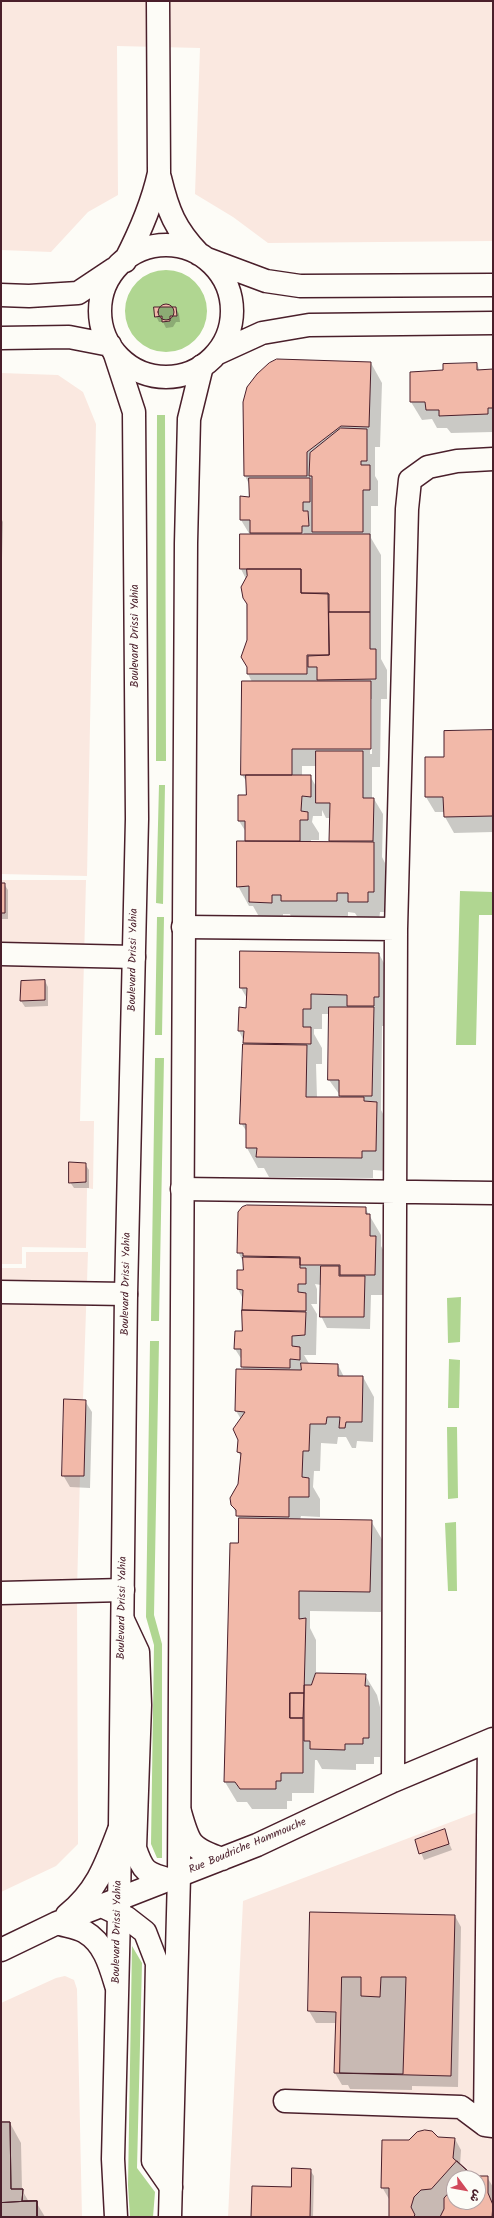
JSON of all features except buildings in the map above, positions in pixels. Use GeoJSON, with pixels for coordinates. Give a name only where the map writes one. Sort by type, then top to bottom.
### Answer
{"type":"FeatureCollection","features":[{"type":"Feature","properties":{"kind":"street"},"geometry":{"type":"LineString","coordinates":[[158,1],[159,173],[166,206],[174,223],[184,238],[215,267],[225,282],[231,301],[231,320],[226,338],[209,360],[188,419],[187,448],[179,1809],[174,1878],[177,1919],[170,2217]]}},
{"type":"Feature","properties":{"kind":"street"},"geometry":{"type":"LineString","coordinates":[[159,173],[154,196],[144,224],[120,265],[106,284],[101,302],[100,321],[112,350],[130,367],[147,375],[166,377],[185,375],[209,360],[262,333],[309,325],[493,323]]}},
{"type":"Feature","properties":{"kind":"street"},"geometry":{"type":"LineString","coordinates":[[1,295],[28,296],[78,293],[147,248],[165,245],[183,248],[266,281],[300,286],[493,284]]}},
{"type":"Feature","properties":{"kind":"street"},"geometry":{"type":"LineString","coordinates":[[1,338],[69,337],[112,350]]}},
{"type":"Feature","properties":{"kind":"street","name":"Boulevard Drissi Yahia"},"geometry":{"type":"LineString","coordinates":[[112,350],[134,412],[137,819],[126,1294],[123,1620],[119,1830],[113,1906],[117,1988],[113,2159],[116,2217]]}},
{"type":"Feature","properties":{"kind":"street"},"geometry":{"type":"LineString","coordinates":[[394,1781],[396,929],[407,509],[410,480],[428,467],[457,461],[493,459]]}},
{"type":"Feature","properties":{"kind":"street"},"geometry":{"type":"LineString","coordinates":[[183,927],[396,929]]}},
{"type":"Feature","properties":{"kind":"street"},"geometry":{"type":"LineString","coordinates":[[1,954],[134,957]]}},
{"type":"Feature","properties":{"kind":"street"},"geometry":{"type":"LineString","coordinates":[[182,1189],[493,1192]]}},
{"type":"Feature","properties":{"kind":"street"},"geometry":{"type":"LineString","coordinates":[[1,1292],[126,1294]]}},
{"type":"Feature","properties":{"kind":"street"},"geometry":{"type":"LineString","coordinates":[[1,1593],[123,1590]]}},
{"type":"Feature","properties":{"kind":"street"},"geometry":{"type":"LineString","coordinates":[[123,1620],[138,1652],[140,1705],[135,1848],[141,1864],[149,1874],[174,1878]]}},
{"type":"Feature","properties":{"kind":"street"},"geometry":{"type":"LineString","coordinates":[[489,2125],[491,1740]]}},
{"type":"Feature","properties":{"kind":"street","name":"Rue Boudriche Hammouche"},"geometry":{"type":"LineString","coordinates":[[1,1950],[57,1923],[113,1906],[174,1878],[222,1859],[394,1781],[491,1740]]}},
{"type":"Feature","properties":{"kind":"street"},"geometry":{"type":"LineString","coordinates":[[179,1809],[188,1838],[199,1851],[222,1859]]}},
{"type":"Feature","properties":{"kind":"street"},"geometry":{"type":"LineString","coordinates":[[57,1923],[82,1903],[94,1887],[106,1866],[119,1830]]}},
{"type":"Feature","properties":{"kind":"street"},"geometry":{"type":"LineString","coordinates":[[177,1919],[185,1895],[196,1880],[222,1859]]}},
{"type":"Feature","properties":{"kind":"street"},"geometry":{"type":"LineString","coordinates":[[113,1906],[145,1932],[158,1963],[153,2162],[171,2186]]}},
{"type":"Feature","properties":{"kind":"street"},"geometry":{"type":"LineString","coordinates":[[57,1923],[84,1931],[99,1945],[108,1959],[117,1988]]}},
{"type":"Feature","properties":{"kind":"street"},"geometry":{"type":"LineString","coordinates":[[285,2101],[461,2107],[489,2125]]}},
{"type":"Feature","properties":{"kind":"shaded area"},"geometry":{"type":"Polygon","coordinates":[[[1,1],[493,1],[493,241],[268,243],[233,217],[195,194],[200,48],[117,46],[118,195],[88,212],[51,252],[1,250],[1,1]]]}},
{"type":"Feature","properties":{"kind":"shaded area"},"geometry":{"type":"Polygon","coordinates":[[[1,373],[58,375],[83,392],[96,424],[87,876],[1,874],[1,373]]]}},
{"type":"Feature","properties":{"kind":"shaded area"},"geometry":{"type":"Polygon","coordinates":[[[1,880],[86,880],[80,1121],[94,1121],[93,1189],[87,1188],[86,1248],[22,1247],[22,1264],[1,1264],[1,880]]]}},
{"type":"Feature","properties":{"kind":"shaded area"},"geometry":{"type":"Polygon","coordinates":[[[26,1252],[88,1252],[83,1399],[64,1399],[62,1475],[80,1476],[77,1590],[78,1844],[56,1866],[1,1892],[1,1268],[26,1268],[26,1252]]]}},
{"type":"Feature","properties":{"kind":"shaded area"},"geometry":{"type":"Polygon","coordinates":[[[493,1806],[493,2217],[228,2217],[243,1901],[493,1806]]]}},
{"type":"Feature","properties":{"kind":"shaded area"},"geometry":{"type":"Polygon","coordinates":[[[65,1976],[74,1980],[77,1989],[82,2217],[1,2217],[1,2003],[56,1978],[65,1976]]]}},
{"type":"Feature","properties":{"kind":"green space"},"geometry":{"type":"Polygon","coordinates":[[[166,270],[182,273],[195,282],[204,295],[207,311],[204,327],[195,340],[182,349],[166,352],[150,349],[137,340],[128,327],[125,311],[128,295],[137,282],[150,273],[166,270]]]}},
{"type":"Feature","properties":{"kind":"green space"},"geometry":{"type":"Polygon","coordinates":[[[157,415],[165,415],[166,761],[156,761],[157,415]]]}},
{"type":"Feature","properties":{"kind":"green space"},"geometry":{"type":"Polygon","coordinates":[[[159,785],[165,785],[163,904],[156,903],[159,785]]]}},
{"type":"Feature","properties":{"kind":"green space"},"geometry":{"type":"Polygon","coordinates":[[[460,891],[493,892],[492,915],[479,915],[476,1045],[456,1045],[460,891]]]}},
{"type":"Feature","properties":{"kind":"green space"},"geometry":{"type":"Polygon","coordinates":[[[157,917],[164,917],[162,1035],[155,1035],[157,917]]]}},
{"type":"Feature","properties":{"kind":"green space"},"geometry":{"type":"Polygon","coordinates":[[[155,1058],[164,1058],[159,1321],[151,1321],[155,1058]]]}},
{"type":"Feature","properties":{"kind":"green space"},"geometry":{"type":"Polygon","coordinates":[[[461,1297],[460,1342],[448,1343],[447,1298],[461,1297]]]}},
{"type":"Feature","properties":{"kind":"green space"},"geometry":{"type":"Polygon","coordinates":[[[150,1341],[159,1341],[154,1615],[162,1644],[162,1858],[157,1858],[151,1844],[154,1645],[146,1617],[150,1341]]]}},
{"type":"Feature","properties":{"kind":"green space"},"geometry":{"type":"Polygon","coordinates":[[[449,1359],[460,1360],[459,1408],[448,1408],[449,1359]]]}},
{"type":"Feature","properties":{"kind":"green space"},"geometry":{"type":"Polygon","coordinates":[[[447,1427],[457,1427],[458,1498],[448,1499],[447,1427]]]}},
{"type":"Feature","properties":{"kind":"green space"},"geometry":{"type":"Polygon","coordinates":[[[456,1522],[457,1591],[448,1591],[445,1523],[456,1522]]]}},
{"type":"Feature","properties":{"kind":"green space"},"geometry":{"type":"Polygon","coordinates":[[[132,1946],[142,1963],[137,2168],[155,2192],[153,2217],[130,2217],[128,2185],[132,1946]]]}}]}
